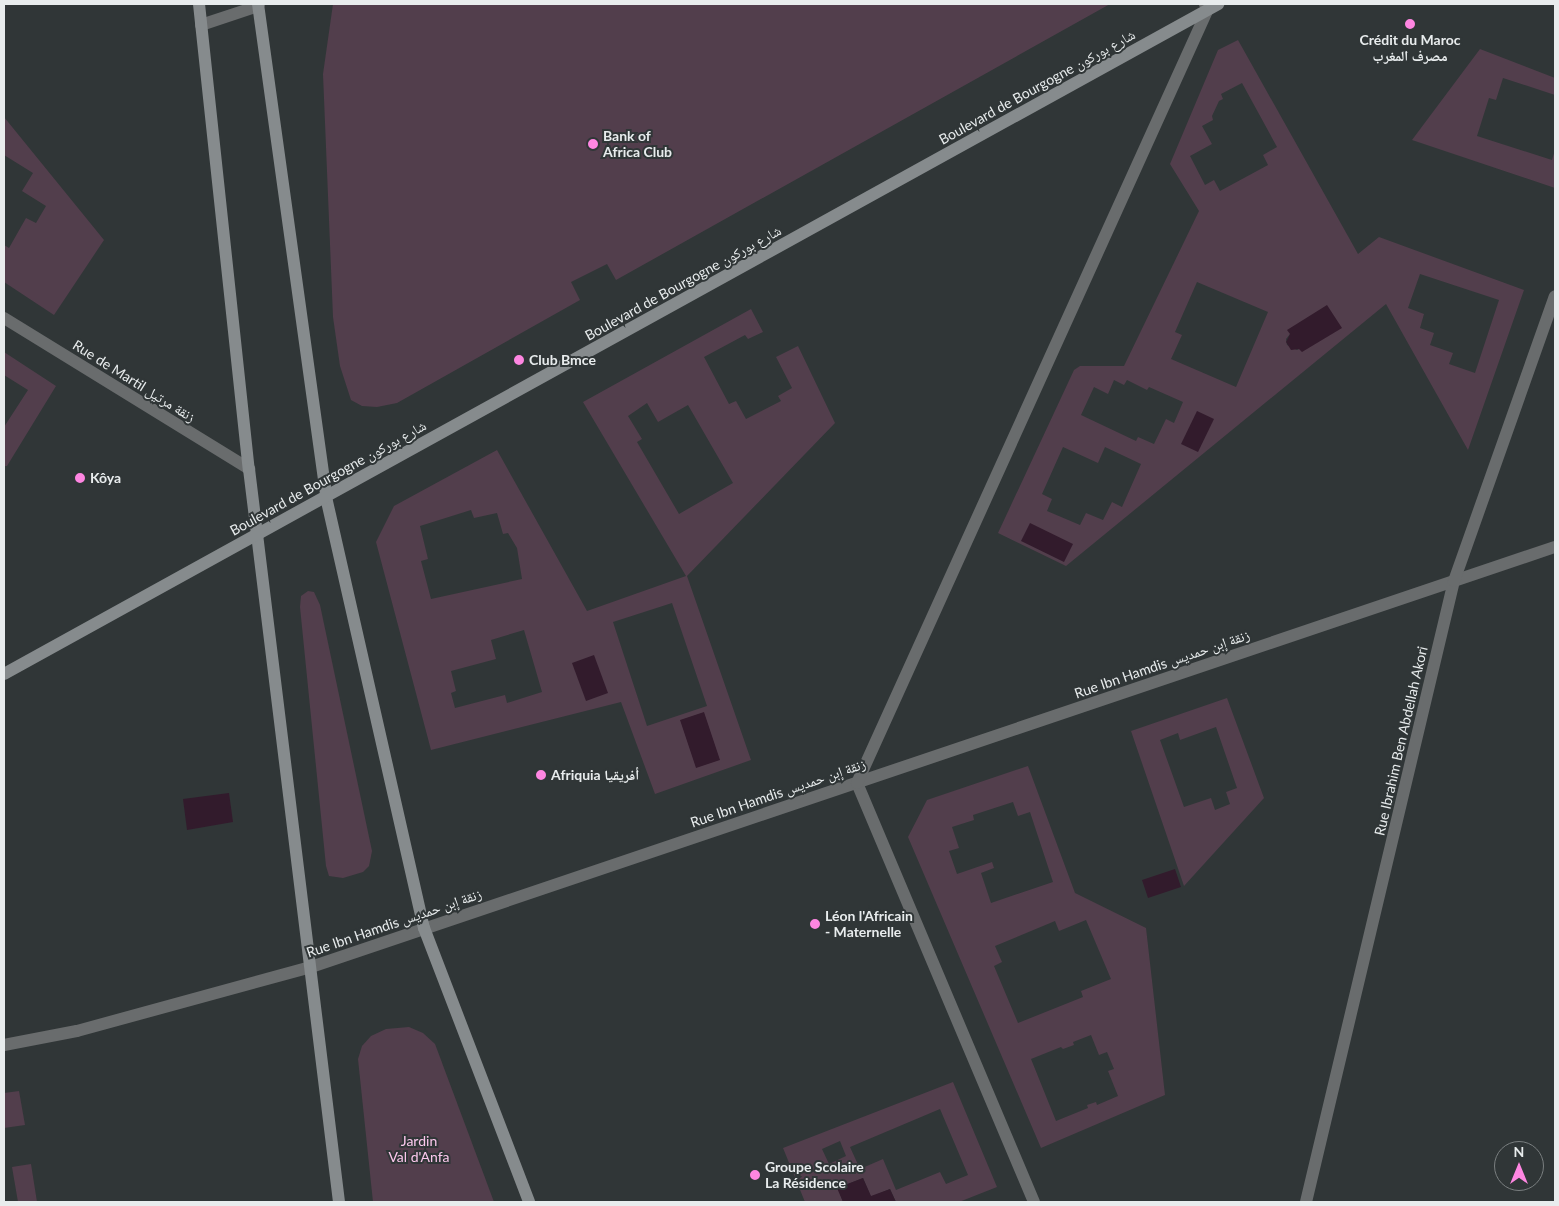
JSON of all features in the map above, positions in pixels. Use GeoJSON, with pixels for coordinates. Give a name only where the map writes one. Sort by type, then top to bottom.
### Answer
{"type":"FeatureCollection","features":[{"type":"Feature","properties":{"kind":"main road"},"geometry":{"type":"LineString","coordinates":[[199,4],[249,469],[339,1202]]}},
{"type":"Feature","properties":{"kind":"main road"},"geometry":{"type":"LineString","coordinates":[[259,5],[326,497],[424,928],[528,1202]]}},
{"type":"Feature","properties":{"kind":"main road","name":"Boulevard de Bourgogne شارع بوركون"},"geometry":{"type":"LineString","coordinates":[[4,674],[1210,5]]}},
{"type":"Feature","properties":{"kind":"street"},"geometry":{"type":"LineString","coordinates":[[201,25],[259,5]]}},
{"type":"Feature","properties":{"kind":"street"},"geometry":{"type":"LineString","coordinates":[[1034,1202],[857,783],[1210,5]]}},
{"type":"Feature","properties":{"kind":"street","name":"Rue Ibrahim Ben Abdellah Akori"},"geometry":{"type":"LineString","coordinates":[[1306,1202],[1454,581],[1555,296]]}},
{"type":"Feature","properties":{"kind":"street","name":"Rue de Martil زنقة مرتيل"},"geometry":{"type":"LineString","coordinates":[[4,318],[249,469]]}},
{"type":"Feature","properties":{"kind":"street","name":"Rue Ibn Hamdis زنقة إبن حمديس"},"geometry":{"type":"LineString","coordinates":[[4,1045],[77,1030],[311,967],[1555,547]]}},
{"type":"Feature","properties":{"kind":"green space","name":"Bank of Africa Club"},"geometry":{"type":"Polygon","coordinates":[[[333,4],[1110,4],[616,280],[607,264],[571,282],[580,300],[397,403],[377,407],[362,406],[351,400],[340,366],[333,317],[323,74],[333,4]]]}},
{"type":"Feature","properties":{"kind":"green space"},"geometry":{"type":"Polygon","coordinates":[[[1238,40],[1358,254],[1379,237],[1524,290],[1468,450],[1386,304],[1066,566],[998,533],[1074,370],[1080,366],[1124,366],[1199,211],[1170,164],[1218,50],[1238,40]],[[1242,83],[1221,94],[1223,99],[1219,101],[1212,116],[1213,120],[1202,126],[1212,144],[1190,156],[1205,185],[1214,180],[1220,191],[1268,165],[1263,155],[1277,147],[1242,83]],[[1420,274],[1408,308],[1424,314],[1420,328],[1434,333],[1430,345],[1453,353],[1449,364],[1475,373],[1499,300],[1420,274]],[[1197,282],[1175,332],[1182,335],[1171,359],[1236,387],[1268,312],[1197,282]],[[1290,334],[1286,339],[1287,345],[1297,350],[1299,349],[1290,334]],[[1114,380],[1108,394],[1094,387],[1081,415],[1136,441],[1138,437],[1154,444],[1166,419],[1174,423],[1183,402],[1149,387],[1147,390],[1127,380],[1124,385],[1114,380]],[[1063,447],[1042,494],[1052,499],[1047,511],[1080,525],[1086,513],[1103,520],[1112,502],[1122,507],[1141,464],[1105,447],[1098,463],[1063,447]]]}},
{"type":"Feature","properties":{"kind":"green space"},"geometry":{"type":"Polygon","coordinates":[[[1480,49],[1555,78],[1555,95],[1503,78],[1496,100],[1489,98],[1477,136],[1552,160],[1555,150],[1555,188],[1412,140],[1480,49]]]}},
{"type":"Feature","properties":{"kind":"green space"},"geometry":{"type":"Polygon","coordinates":[[[4,117],[104,240],[54,315],[4,282],[4,245],[9,248],[26,218],[36,223],[46,206],[22,191],[33,173],[4,155],[4,117]]]}},
{"type":"Feature","properties":{"kind":"green space"},"geometry":{"type":"Polygon","coordinates":[[[751,309],[763,332],[748,339],[745,335],[704,357],[729,404],[736,401],[746,419],[781,401],[778,396],[792,388],[776,357],[798,346],[835,423],[687,576],[751,760],[655,794],[621,702],[431,750],[376,542],[394,506],[497,450],[587,611],[686,576],[583,402],[751,309]],[[647,403],[628,416],[642,439],[637,442],[679,514],[733,483],[688,405],[658,422],[647,403]],[[471,510],[420,526],[428,559],[421,561],[431,599],[522,579],[517,548],[508,533],[503,534],[497,513],[474,518],[471,510]],[[672,603],[613,622],[647,726],[707,706],[672,603]],[[524,630],[491,640],[496,659],[451,671],[456,691],[451,693],[455,708],[505,695],[507,703],[542,692],[524,630]]]}},
{"type":"Feature","properties":{"kind":"green space"},"geometry":{"type":"Polygon","coordinates":[[[4,352],[56,386],[7,466],[4,466],[4,427],[28,390],[4,375],[4,352]]]}},
{"type":"Feature","properties":{"kind":"green space"},"geometry":{"type":"Polygon","coordinates":[[[308,591],[314,592],[320,605],[372,851],[369,866],[363,872],[343,878],[329,876],[326,866],[300,607],[301,596],[308,591]]]}},
{"type":"Feature","properties":{"kind":"green space"},"geometry":{"type":"Polygon","coordinates":[[[1227,698],[1264,798],[1184,886],[1131,731],[1227,698]],[[1216,727],[1180,740],[1178,733],[1160,740],[1184,807],[1211,798],[1215,810],[1230,804],[1226,792],[1237,788],[1216,727]]]}},
{"type":"Feature","properties":{"kind":"green space"},"geometry":{"type":"Polygon","coordinates":[[[1028,766],[1075,893],[1146,928],[1165,1095],[1041,1148],[908,837],[927,800],[1028,766]],[[1013,802],[973,815],[974,820],[952,827],[959,848],[949,851],[957,874],[992,862],[994,868],[981,873],[991,903],[1053,882],[1030,812],[1018,816],[1013,802]],[[1086,920],[1059,931],[1055,921],[995,946],[1002,962],[994,966],[1018,1023],[1083,997],[1081,991],[1111,979],[1086,920]],[[1091,1035],[1073,1042],[1074,1045],[1063,1049],[1061,1047],[1031,1059],[1056,1121],[1088,1108],[1087,1105],[1096,1102],[1097,1105],[1118,1096],[1108,1071],[1114,1069],[1107,1052],[1099,1055],[1091,1035]]]}},
{"type":"Feature","properties":{"kind":"green space","name":"Jardin Val d'Anfa"},"geometry":{"type":"Polygon","coordinates":[[[409,1027],[423,1033],[435,1044],[494,1202],[373,1202],[358,1059],[362,1046],[371,1036],[386,1029],[409,1027]]]}},
{"type":"Feature","properties":{"kind":"green space"},"geometry":{"type":"Polygon","coordinates":[[[953,1082],[997,1187],[959,1202],[896,1202],[890,1189],[871,1197],[863,1178],[838,1188],[843,1202],[805,1202],[783,1148],[953,1082]],[[940,1109],[850,1147],[860,1169],[883,1159],[896,1190],[940,1172],[946,1184],[968,1175],[940,1109]],[[840,1141],[822,1149],[829,1164],[846,1156],[840,1141]]]}},
{"type":"Feature","properties":{"kind":"green space"},"geometry":{"type":"Polygon","coordinates":[[[19,1091],[25,1125],[4,1128],[4,1093],[19,1091]]]}},
{"type":"Feature","properties":{"kind":"green space"},"geometry":{"type":"Polygon","coordinates":[[[31,1164],[37,1202],[18,1202],[12,1167],[31,1164]]]}},
{"type":"Feature","properties":{"kind":"shaded area"},"geometry":{"type":"Polygon","coordinates":[[[1327,305],[1342,328],[1302,352],[1299,349],[1291,350],[1286,342],[1290,334],[1287,330],[1327,305]]]}},
{"type":"Feature","properties":{"kind":"shaded area"},"geometry":{"type":"Polygon","coordinates":[[[1197,411],[1214,419],[1198,452],[1181,444],[1197,411]]]}},
{"type":"Feature","properties":{"kind":"shaded area"},"geometry":{"type":"Polygon","coordinates":[[[1030,523],[1073,544],[1064,562],[1021,541],[1030,523]]]}},
{"type":"Feature","properties":{"kind":"shaded area"},"geometry":{"type":"Polygon","coordinates":[[[594,655],[608,693],[586,701],[572,663],[594,655]]]}},
{"type":"Feature","properties":{"kind":"shaded area"},"geometry":{"type":"Polygon","coordinates":[[[704,712],[720,760],[696,768],[680,720],[704,712]]]}},
{"type":"Feature","properties":{"kind":"shaded area"},"geometry":{"type":"Polygon","coordinates":[[[229,793],[233,822],[187,830],[183,799],[229,793]]]}},
{"type":"Feature","properties":{"kind":"shaded area"},"geometry":{"type":"Polygon","coordinates":[[[1175,869],[1181,887],[1148,898],[1142,880],[1175,869]]]}},
{"type":"Feature","properties":{"kind":"shaded area"},"geometry":{"type":"Polygon","coordinates":[[[863,1178],[871,1196],[890,1189],[896,1202],[843,1202],[837,1188],[863,1178]]]}},
{"type":"Feature","properties":{"kind":"place","name":"Crédit du Maroc مصرف المغرب"},"geometry":{"type":"Point","coordinates":[1410,24]}},
{"type":"Feature","properties":{"kind":"place","name":"Bank of Africa Club"},"geometry":{"type":"Point","coordinates":[593,144]}},
{"type":"Feature","properties":{"kind":"place","name":"Club Bmce"},"geometry":{"type":"Point","coordinates":[519,360]}},
{"type":"Feature","properties":{"kind":"place","name":"Kôya"},"geometry":{"type":"Point","coordinates":[80,478]}},
{"type":"Feature","properties":{"kind":"place","name":"Afriquia أفريقيا"},"geometry":{"type":"Point","coordinates":[541,775]}},
{"type":"Feature","properties":{"kind":"place","name":"Léon l'Africain - Maternelle"},"geometry":{"type":"Point","coordinates":[815,924]}},
{"type":"Feature","properties":{"kind":"place","name":"Groupe Scolaire La Résidence"},"geometry":{"type":"Point","coordinates":[755,1175]}}]}
